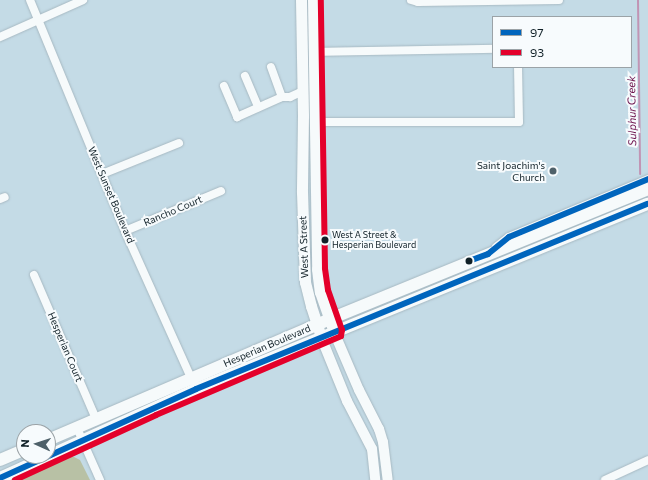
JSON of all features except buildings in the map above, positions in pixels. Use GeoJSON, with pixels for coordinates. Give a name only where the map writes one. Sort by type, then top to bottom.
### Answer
{"type":"FeatureCollection","features":[{"type":"Feature","properties":{"kind":"main road","name":"West A Street"},"geometry":{"type":"LineString","coordinates":[[301,0],[303,92],[302,192],[305,282],[321,337]]}},
{"type":"Feature","properties":{"kind":"main road","name":"West A Street"},"geometry":{"type":"LineString","coordinates":[[313,0],[319,282],[334,332]]}},
{"type":"Feature","properties":{"kind":"main road"},"geometry":{"type":"LineString","coordinates":[[303,116],[315,122]]}},
{"type":"Feature","properties":{"kind":"main road","name":"Hesperian Boulevard"},"geometry":{"type":"LineString","coordinates":[[56,437],[330,319],[648,189]]}},
{"type":"Feature","properties":{"kind":"main road"},"geometry":{"type":"LineString","coordinates":[[302,192],[317,205]]}},
{"type":"Feature","properties":{"kind":"main road","name":"Hesperian Boulevard"},"geometry":{"type":"LineString","coordinates":[[0,478],[196,389],[648,204]]}},
{"type":"Feature","properties":{"kind":"main road"},"geometry":{"type":"LineString","coordinates":[[0,460],[16,453]]}},
{"type":"Feature","properties":{"kind":"street","name":"West Sunset Boulevard"},"geometry":{"type":"LineString","coordinates":[[30,0],[125,231],[196,389]]}},
{"type":"Feature","properties":{"kind":"street"},"geometry":{"type":"LineString","coordinates":[[0,36],[83,0]]}},
{"type":"Feature","properties":{"kind":"street"},"geometry":{"type":"LineString","coordinates":[[411,0],[418,2],[559,0]]}},
{"type":"Feature","properties":{"kind":"street"},"geometry":{"type":"LineString","coordinates":[[314,52],[492,49]]}},
{"type":"Feature","properties":{"kind":"street"},"geometry":{"type":"LineString","coordinates":[[271,67],[282,97]]}},
{"type":"Feature","properties":{"kind":"street"},"geometry":{"type":"LineString","coordinates":[[315,122],[519,122],[518,68]]}},
{"type":"Feature","properties":{"kind":"street"},"geometry":{"type":"LineString","coordinates":[[245,76],[258,107]]}},
{"type":"Feature","properties":{"kind":"street"},"geometry":{"type":"LineString","coordinates":[[224,86],[237,116],[282,97],[290,97],[303,92]]}},
{"type":"Feature","properties":{"kind":"street"},"geometry":{"type":"LineString","coordinates":[[102,174],[179,143]]}},
{"type":"Feature","properties":{"kind":"street","name":"Hesperian Boulevard"},"geometry":{"type":"LineString","coordinates":[[488,254],[509,237],[648,179]]}},
{"type":"Feature","properties":{"kind":"street","name":"Rancho Court"},"geometry":{"type":"LineString","coordinates":[[125,231],[221,191]]}},
{"type":"Feature","properties":{"kind":"street","name":"Hesperian Court"},"geometry":{"type":"LineString","coordinates":[[34,275],[96,419]]}},
{"type":"Feature","properties":{"kind":"street","name":"West A Street"},"geometry":{"type":"LineString","coordinates":[[334,332],[359,390],[379,430],[383,442],[388,480]]}},
{"type":"Feature","properties":{"kind":"street","name":"West A Street"},"geometry":{"type":"LineString","coordinates":[[321,337],[347,401],[372,449],[375,480]]}},
{"type":"Feature","properties":{"kind":"street"},"geometry":{"type":"LineString","coordinates":[[76,428],[100,480]]}},
{"type":"Feature","properties":{"kind":"street"},"geometry":{"type":"LineString","coordinates":[[605,480],[648,460]]}},
{"type":"Feature","properties":{"kind":"green space"},"geometry":{"type":"Polygon","coordinates":[[[69,457],[74,457],[80,460],[90,480],[19,480],[56,464],[69,457]]]}},
{"type":"Feature","properties":{"kind":"waterway","name":"Sulphur Creek"},"geometry":{"type":"LineString","coordinates":[[638,0],[640,174]]}},
{"type":"Feature","properties":{"kind":"transit line","name":"93"},"geometry":{"type":"LineString","coordinates":[[15,480],[156,415],[341,336],[342,330],[328,290],[325,268],[321,0]]}},
{"type":"Feature","properties":{"kind":"transit line","name":"97"},"geometry":{"type":"LineString","coordinates":[[469,261],[488,254],[509,237],[648,179]]}},
{"type":"Feature","properties":{"kind":"transit line","name":"97"},"geometry":{"type":"LineString","coordinates":[[0,478],[196,389],[648,204]]}},
{"type":"Feature","properties":{"kind":"place","name":"Saint Joachim's Church"},"geometry":{"type":"Point","coordinates":[553,171]}},
{"type":"Feature","properties":{"kind":"place","name":"West A Street & Hesperian Boulevard"},"geometry":{"type":"Point","coordinates":[325,240]}}]}
